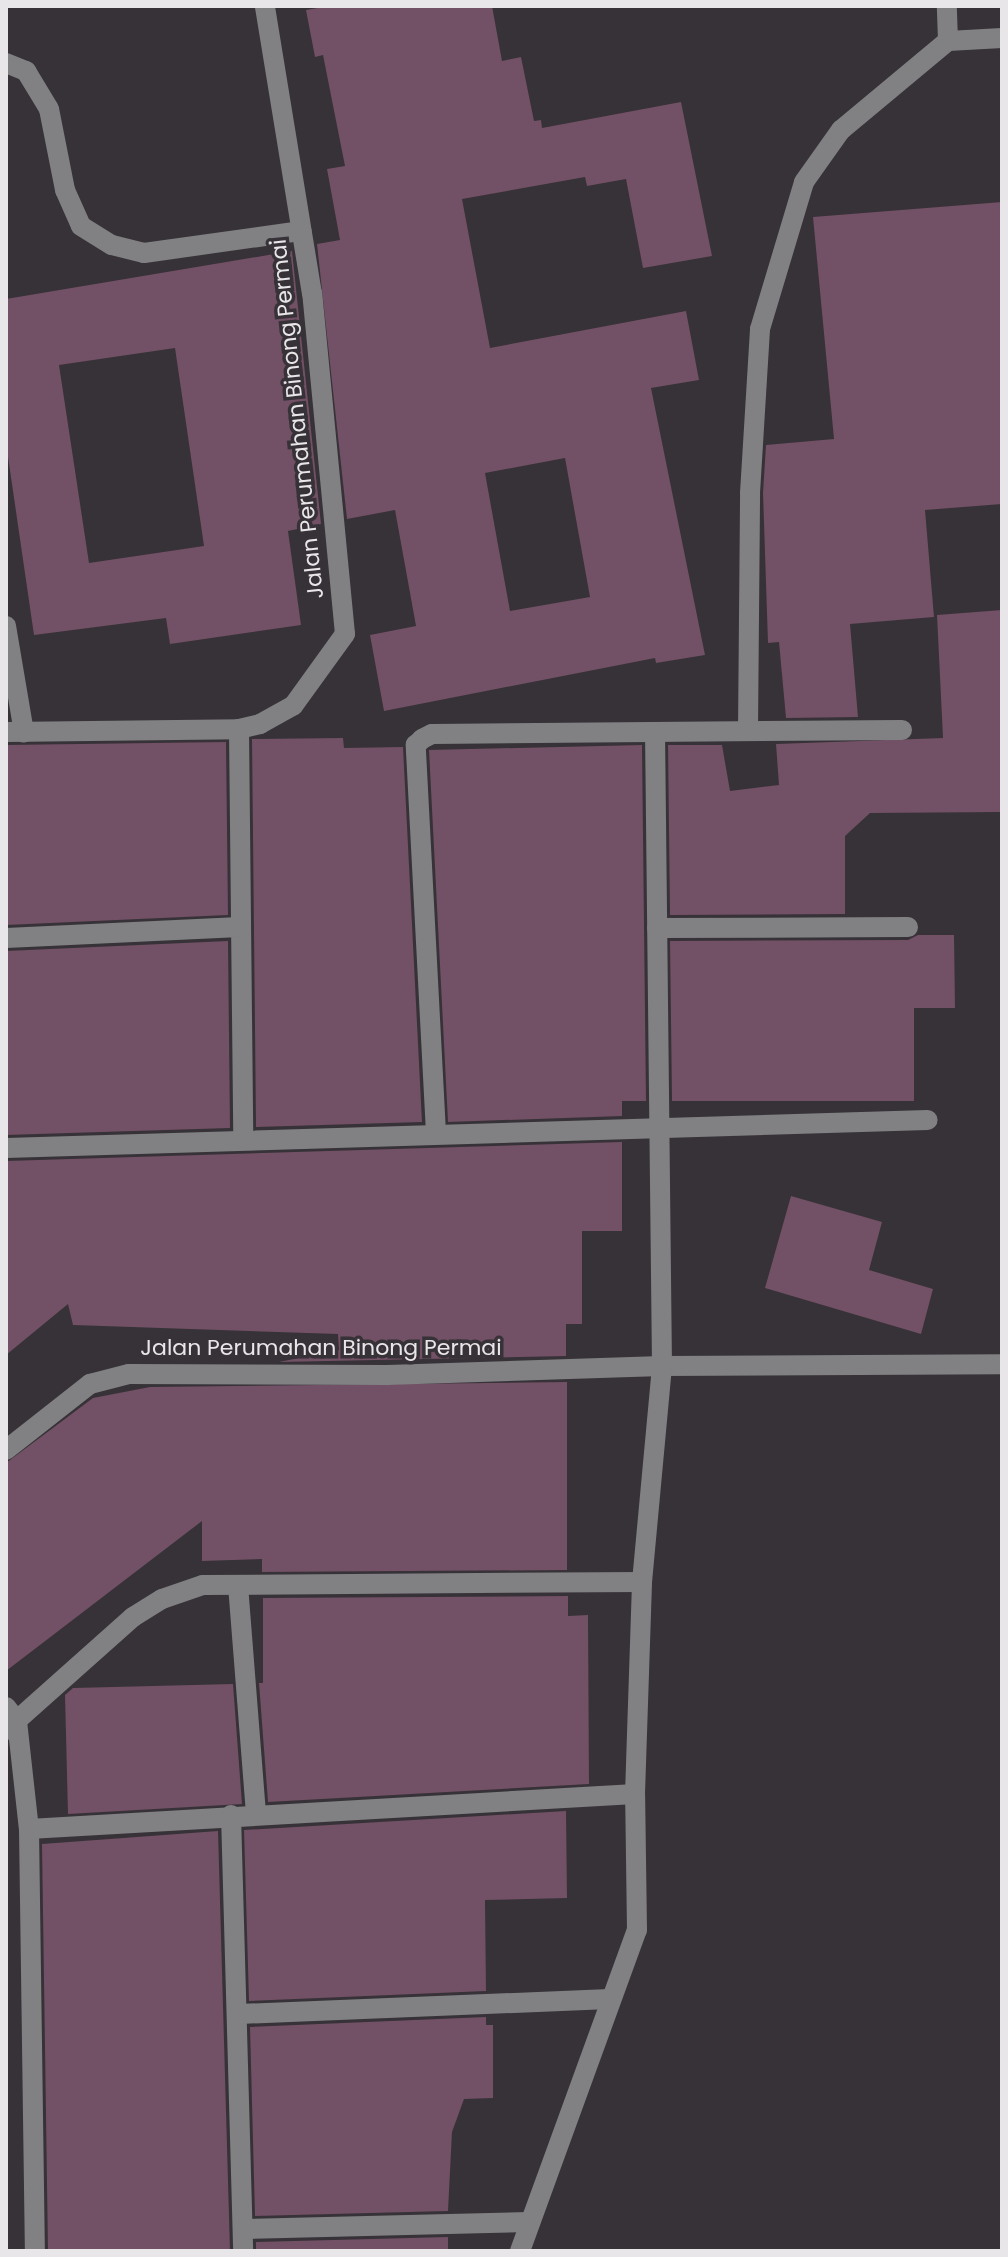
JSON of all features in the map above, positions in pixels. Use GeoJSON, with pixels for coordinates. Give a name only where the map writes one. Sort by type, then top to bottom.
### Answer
{"type":"FeatureCollection","features":[{"type":"Feature","properties":{"kind":"street","name":"Jalan Perumahan Binong Permai"},"geometry":{"type":"LineString","coordinates":[[6,626],[15,732],[239,729],[293,706],[345,634],[312,294],[265,6]]}},
{"type":"Feature","properties":{"kind":"street"},"geometry":{"type":"LineString","coordinates":[[947,6],[948,41]]}},
{"type":"Feature","properties":{"kind":"street"},"geometry":{"type":"LineString","coordinates":[[748,731],[750,493],[760,329],[804,182],[841,130],[948,41],[1002,38]]}},
{"type":"Feature","properties":{"kind":"street"},"geometry":{"type":"LineString","coordinates":[[6,63],[26,71],[49,109],[65,190],[81,226],[112,245],[144,253],[301,231]]}},
{"type":"Feature","properties":{"kind":"street"},"geometry":{"type":"LineString","coordinates":[[239,729],[243,1137]]}},
{"type":"Feature","properties":{"kind":"street"},"geometry":{"type":"LineString","coordinates":[[436,1133],[416,745],[432,734],[902,730]]}},
{"type":"Feature","properties":{"kind":"street"},"geometry":{"type":"LineString","coordinates":[[520,2251],[637,1930],[635,1794],[642,1582],[662,1366],[662,1128],[655,732]]}},
{"type":"Feature","properties":{"kind":"street"},"geometry":{"type":"LineString","coordinates":[[6,938],[240,927]]}},
{"type":"Feature","properties":{"kind":"street"},"geometry":{"type":"LineString","coordinates":[[657,928],[908,927]]}},
{"type":"Feature","properties":{"kind":"street"},"geometry":{"type":"LineString","coordinates":[[6,1148],[243,1137],[928,1120]]}},
{"type":"Feature","properties":{"kind":"street","name":"Jalan Perumahan Binong Permai"},"geometry":{"type":"LineString","coordinates":[[6,1450],[90,1384],[129,1374],[387,1375],[662,1366],[1002,1364]]}},
{"type":"Feature","properties":{"kind":"street"},"geometry":{"type":"LineString","coordinates":[[35,2251],[29,1829],[10,1720],[102,1640],[162,1599],[203,1585],[642,1582]]}},
{"type":"Feature","properties":{"kind":"street"},"geometry":{"type":"LineString","coordinates":[[238,1585],[256,1814]]}},
{"type":"Feature","properties":{"kind":"street"},"geometry":{"type":"LineString","coordinates":[[29,1829],[635,1794]]}},
{"type":"Feature","properties":{"kind":"street"},"geometry":{"type":"LineString","coordinates":[[231,1815],[239,2014],[243,2251]]}},
{"type":"Feature","properties":{"kind":"street"},"geometry":{"type":"LineString","coordinates":[[239,2014],[610,1999]]}},
{"type":"Feature","properties":{"kind":"street"},"geometry":{"type":"LineString","coordinates":[[244,2229],[529,2222]]}},
{"type":"Feature","properties":{"kind":"building"},"geometry":{"type":"Polygon","coordinates":[[[329,6],[492,6],[502,61],[521,57],[534,121],[541,120],[542,128],[681,102],[712,256],[643,268],[626,179],[587,186],[585,177],[462,199],[490,348],[686,311],[699,380],[651,388],[705,655],[656,663],[655,658],[384,711],[370,635],[416,626],[395,510],[347,519],[317,244],[340,240],[327,169],[345,166],[323,55],[315,57],[306,10],[329,6]],[[565,458],[485,473],[510,611],[590,597],[565,458]]]}},
{"type":"Feature","properties":{"kind":"building"},"geometry":{"type":"Polygon","coordinates":[[[1002,202],[1002,504],[925,510],[934,617],[850,624],[858,717],[786,718],[779,642],[768,643],[763,493],[766,445],[834,439],[813,217],[1002,202]]]}},
{"type":"Feature","properties":{"kind":"building"},"geometry":{"type":"Polygon","coordinates":[[[292,251],[321,524],[288,531],[301,625],[170,644],[166,618],[34,635],[6,443],[6,299],[292,251]],[[175,348],[59,365],[89,563],[204,546],[175,348]]]}},
{"type":"Feature","properties":{"kind":"building"},"geometry":{"type":"Polygon","coordinates":[[[1002,610],[1002,812],[870,813],[845,836],[845,914],[670,915],[668,745],[722,745],[730,791],[779,785],[776,744],[943,738],[937,615],[1002,610]]]}},
{"type":"Feature","properties":{"kind":"building"},"geometry":{"type":"Polygon","coordinates":[[[343,738],[344,748],[403,747],[422,1122],[256,1127],[252,739],[343,738]]]}},
{"type":"Feature","properties":{"kind":"building"},"geometry":{"type":"Polygon","coordinates":[[[226,742],[228,915],[6,925],[6,745],[226,742]]]}},
{"type":"Feature","properties":{"kind":"building"},"geometry":{"type":"Polygon","coordinates":[[[642,745],[646,1101],[622,1101],[622,1116],[448,1122],[429,750],[642,745]]]}},
{"type":"Feature","properties":{"kind":"building"},"geometry":{"type":"Polygon","coordinates":[[[918,935],[954,935],[955,1008],[914,1008],[914,1101],[672,1101],[670,941],[908,940],[918,935]]]}},
{"type":"Feature","properties":{"kind":"building"},"geometry":{"type":"Polygon","coordinates":[[[228,941],[230,1128],[6,1135],[6,951],[228,941]]]}},
{"type":"Feature","properties":{"kind":"building"},"geometry":{"type":"Polygon","coordinates":[[[622,1142],[622,1231],[582,1231],[582,1324],[566,1324],[566,1356],[279,1362],[339,1350],[338,1334],[73,1325],[68,1304],[6,1355],[6,1161],[622,1142]]]}},
{"type":"Feature","properties":{"kind":"building"},"geometry":{"type":"Polygon","coordinates":[[[791,1196],[882,1222],[869,1270],[933,1289],[921,1334],[765,1288],[791,1196]]]}},
{"type":"Feature","properties":{"kind":"building"},"geometry":{"type":"Polygon","coordinates":[[[567,1382],[567,1570],[262,1572],[262,1559],[202,1561],[202,1521],[6,1671],[6,1463],[93,1398],[150,1387],[567,1382]]]}},
{"type":"Feature","properties":{"kind":"building"},"geometry":{"type":"Polygon","coordinates":[[[568,1596],[568,1616],[588,1615],[589,1784],[268,1802],[259,1683],[263,1683],[263,1598],[568,1596]]]}},
{"type":"Feature","properties":{"kind":"building"},"geometry":{"type":"Polygon","coordinates":[[[233,1684],[242,1804],[68,1814],[65,1695],[73,1688],[233,1684]]]}},
{"type":"Feature","properties":{"kind":"building"},"geometry":{"type":"Polygon","coordinates":[[[566,1811],[567,1898],[485,1900],[486,1991],[249,2001],[244,1830],[566,1811]]]}},
{"type":"Feature","properties":{"kind":"building"},"geometry":{"type":"Polygon","coordinates":[[[218,1831],[230,2251],[48,2251],[42,1844],[218,1831]]]}},
{"type":"Feature","properties":{"kind":"building"},"geometry":{"type":"Polygon","coordinates":[[[486,2017],[486,2025],[493,2025],[493,2098],[464,2099],[452,2132],[448,2211],[255,2216],[250,2027],[486,2017]]]}},
{"type":"Feature","properties":{"kind":"building"},"geometry":{"type":"Polygon","coordinates":[[[448,2237],[448,2251],[256,2251],[256,2242],[448,2237]]]}}]}
